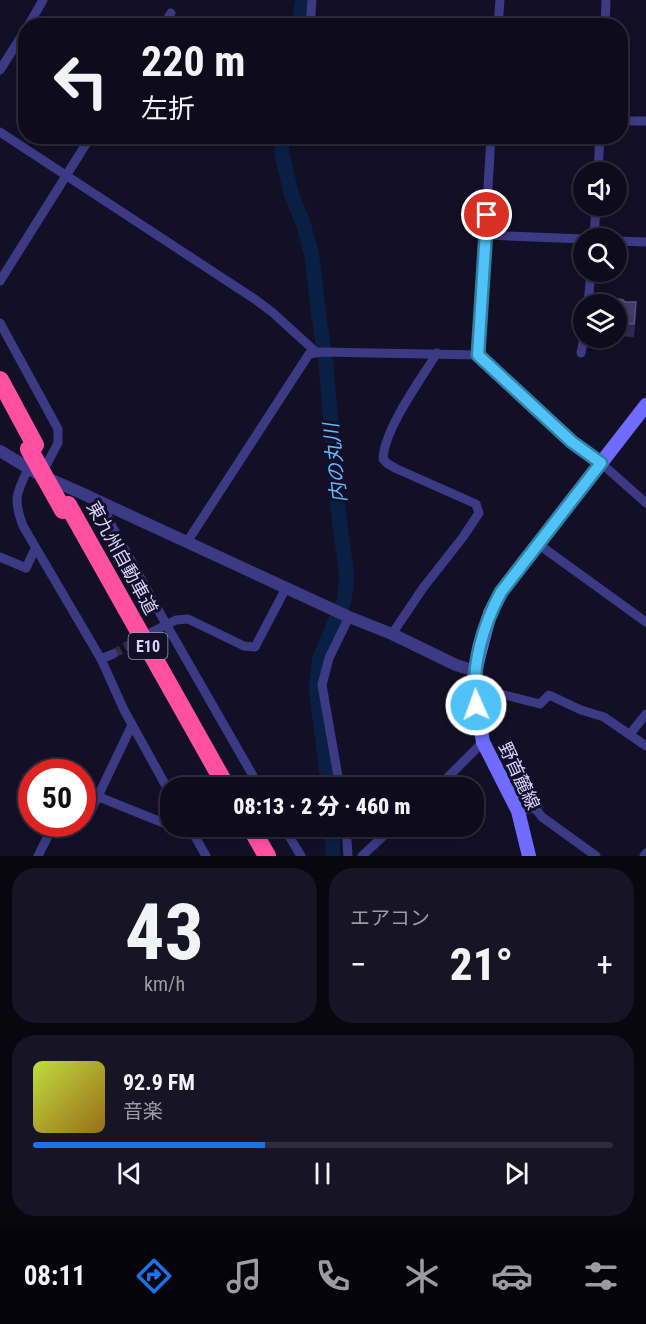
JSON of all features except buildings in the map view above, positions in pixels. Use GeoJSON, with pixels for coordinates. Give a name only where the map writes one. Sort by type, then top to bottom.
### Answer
{"type":"FeatureCollection","features":[{"type":"Feature","properties":{"kind":"highway","name":"東九州自動車道"},"geometry":{"type":"LineString","coordinates":[[0,380],[32,447]]}},
{"type":"Feature","properties":{"kind":"highway","name":"東九州自動車道"},"geometry":{"type":"LineString","coordinates":[[0,395],[221,777]]}},
{"type":"Feature","properties":{"kind":"highway","name":"東九州自動車道"},"geometry":{"type":"LineString","coordinates":[[66,508],[105,589],[211,777]]}},
{"type":"Feature","properties":{"kind":"highway"},"geometry":{"type":"LineString","coordinates":[[246,837],[257,856]]}},
{"type":"Feature","properties":{"kind":"highway"},"geometry":{"type":"LineString","coordinates":[[256,837],[267,856]]}},
{"type":"Feature","properties":{"kind":"main road","name":"野首麓線"},"geometry":{"type":"LineString","coordinates":[[529,856],[518,811],[483,742],[473,687],[490,613],[501,592],[646,405]]}},
{"type":"Feature","properties":{"kind":"street"},"geometry":{"type":"LineString","coordinates":[[33,18],[44,0]]}},
{"type":"Feature","properties":{"kind":"street"},"geometry":{"type":"LineString","coordinates":[[311,18],[312,0]]}},
{"type":"Feature","properties":{"kind":"street"},"geometry":{"type":"LineString","coordinates":[[499,18],[500,0]]}},
{"type":"Feature","properties":{"kind":"street"},"geometry":{"type":"LineString","coordinates":[[605,18],[606,0]]}},
{"type":"Feature","properties":{"kind":"street"},"geometry":{"type":"LineString","coordinates":[[168,18],[171,13]]}},
{"type":"Feature","properties":{"kind":"street"},"geometry":{"type":"LineString","coordinates":[[0,70],[18,41]]}},
{"type":"Feature","properties":{"kind":"street"},"geometry":{"type":"LineString","coordinates":[[628,121],[646,121]]}},
{"type":"Feature","properties":{"kind":"street"},"geometry":{"type":"LineString","coordinates":[[0,132],[256,300],[316,352]]}},
{"type":"Feature","properties":{"kind":"street"},"geometry":{"type":"LineString","coordinates":[[0,281],[86,144]]}},
{"type":"Feature","properties":{"kind":"street"},"geometry":{"type":"LineString","coordinates":[[478,355],[491,144]]}},
{"type":"Feature","properties":{"kind":"street"},"geometry":{"type":"LineString","coordinates":[[599,162],[600,144]]}},
{"type":"Feature","properties":{"kind":"street"},"geometry":{"type":"LineString","coordinates":[[486,234],[573,238]]}},
{"type":"Feature","properties":{"kind":"street"},"geometry":{"type":"LineString","coordinates":[[627,241],[646,242]]}},
{"type":"Feature","properties":{"kind":"street"},"geometry":{"type":"LineString","coordinates":[[0,323],[58,429],[58,443],[40,475]]}},
{"type":"Feature","properties":{"kind":"street"},"geometry":{"type":"LineString","coordinates":[[581,353],[582,348]]}},
{"type":"Feature","properties":{"kind":"street"},"geometry":{"type":"LineString","coordinates":[[187,542],[309,354],[316,352],[478,355],[572,442],[601,463],[646,503]]}},
{"type":"Feature","properties":{"kind":"street"},"geometry":{"type":"LineString","coordinates":[[392,634],[479,513],[476,504],[397,469],[383,459],[383,449],[397,418],[438,353]]}},
{"type":"Feature","properties":{"kind":"street"},"geometry":{"type":"LineString","coordinates":[[0,451],[40,475],[349,617],[392,634],[456,665],[475,671]]}},
{"type":"Feature","properties":{"kind":"street"},"geometry":{"type":"LineString","coordinates":[[28,469],[16,499],[16,510],[22,526],[101,659],[132,725],[161,777]]}},
{"type":"Feature","properties":{"kind":"street"},"geometry":{"type":"LineString","coordinates":[[108,506],[106,513],[109,519],[254,777]]}},
{"type":"Feature","properties":{"kind":"street"},"geometry":{"type":"LineString","coordinates":[[538,544],[646,622]]}},
{"type":"Feature","properties":{"kind":"street"},"geometry":{"type":"LineString","coordinates":[[0,557],[26,568],[35,549]]}},
{"type":"Feature","properties":{"kind":"street"},"geometry":{"type":"LineString","coordinates":[[152,632],[176,620],[188,619],[244,646],[255,647],[286,588]]}},
{"type":"Feature","properties":{"kind":"street"},"geometry":{"type":"LineString","coordinates":[[338,777],[322,685],[329,658],[349,617]]}},
{"type":"Feature","properties":{"kind":"street"},"geometry":{"type":"LineString","coordinates":[[101,659],[113,654]]}},
{"type":"Feature","properties":{"kind":"street"},"geometry":{"type":"LineString","coordinates":[[473,687],[540,704],[549,695],[581,710],[604,717],[646,746]]}},
{"type":"Feature","properties":{"kind":"street"},"geometry":{"type":"LineString","coordinates":[[630,734],[646,714]]}},
{"type":"Feature","properties":{"kind":"street"},"geometry":{"type":"LineString","coordinates":[[96,802],[132,725]]}},
{"type":"Feature","properties":{"kind":"street"},"geometry":{"type":"LineString","coordinates":[[448,777],[483,742]]}},
{"type":"Feature","properties":{"kind":"street"},"geometry":{"type":"LineString","coordinates":[[99,797],[160,821]]}},
{"type":"Feature","properties":{"kind":"street"},"geometry":{"type":"LineString","coordinates":[[518,811],[535,808],[542,817],[596,856]]}},
{"type":"Feature","properties":{"kind":"street"},"geometry":{"type":"LineString","coordinates":[[38,856],[48,837]]}},
{"type":"Feature","properties":{"kind":"street"},"geometry":{"type":"LineString","coordinates":[[195,837],[206,856]]}},
{"type":"Feature","properties":{"kind":"street"},"geometry":{"type":"LineString","coordinates":[[290,837],[301,856]]}},
{"type":"Feature","properties":{"kind":"street"},"geometry":{"type":"LineString","coordinates":[[347,837],[348,856]]}},
{"type":"Feature","properties":{"kind":"street"},"geometry":{"type":"LineString","coordinates":[[362,856],[382,837]]}},
{"type":"Feature","properties":{"kind":"waterway","name":"内の丸川"},"geometry":{"type":"LineString","coordinates":[[300,18],[303,0]]}},
{"type":"Feature","properties":{"kind":"waterway","name":"内の丸川"},"geometry":{"type":"LineString","coordinates":[[281,144],[291,193],[311,252],[326,364],[338,511],[347,577],[344,601],[320,658],[316,689],[328,777]]}},
{"type":"Feature","properties":{"kind":"waterway","name":"内の丸川"},"geometry":{"type":"LineString","coordinates":[[332,837],[333,856]]}},
{"type":"Feature","properties":{"kind":"tunnel"},"geometry":{"type":"LineString","coordinates":[[113,654],[145,636]]}},
{"type":"Feature","properties":{"kind":"route"},"geometry":{"type":"LineString","coordinates":[[476,705],[473,687],[475,671],[490,613],[501,592],[601,463],[572,442],[478,355],[487,215]]}}]}
